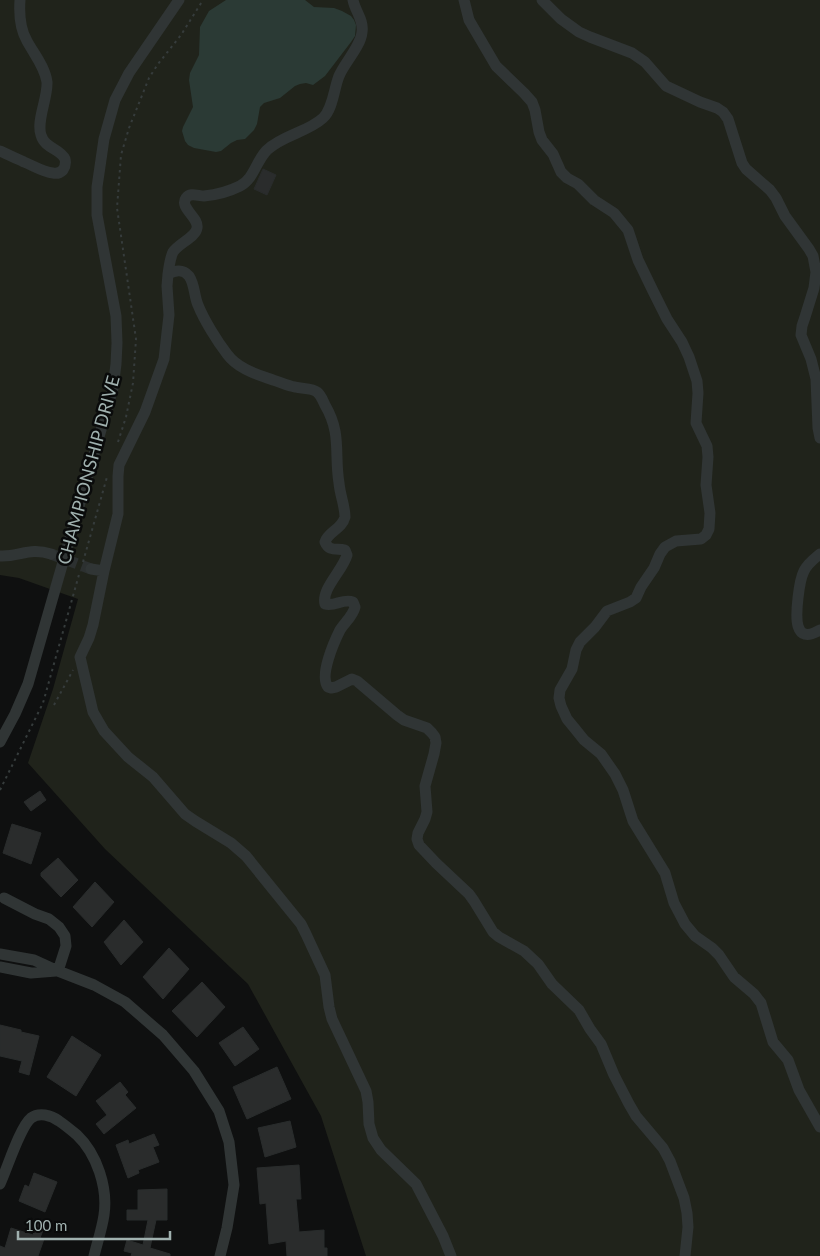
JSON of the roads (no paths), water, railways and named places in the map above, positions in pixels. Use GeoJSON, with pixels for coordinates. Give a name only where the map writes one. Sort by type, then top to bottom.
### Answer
{"type":"FeatureCollection","features":[{"type":"Feature","properties":{"kind":"street"},"geometry":{"type":"LineString","coordinates":[[0,151],[41,170],[52,173],[62,172],[66,162],[62,155],[47,145],[40,135],[40,124],[46,95],[46,79],[22,31],[20,0]]}},
{"type":"Feature","properties":{"kind":"street","name":"CHAMPIONSHIP DRIVE"},"geometry":{"type":"LineString","coordinates":[[0,742],[28,684],[113,388],[117,343],[116,316],[97,215],[97,187],[104,139],[116,100],[129,73],[179,0]]}},
{"type":"Feature","properties":{"kind":"street"},"geometry":{"type":"LineString","coordinates":[[353,0],[362,23],[362,34],[360,42],[340,74],[327,114],[316,123],[270,148],[259,160],[249,180],[243,185],[216,194],[204,196],[194,194],[188,196],[185,200],[185,204],[196,220],[198,227],[195,234],[181,243],[174,250],[171,257],[167,286],[169,315],[164,359],[145,412],[119,465],[118,514],[93,625],[80,661],[93,712],[104,731],[128,757],[153,777],[185,814],[231,843],[246,856],[304,929],[325,975],[332,1019],[366,1091],[372,1138],[381,1150],[416,1184],[443,1236],[451,1256]]}},
{"type":"Feature","properties":{"kind":"street"},"geometry":{"type":"LineString","coordinates":[[464,0],[469,20],[498,69],[532,102],[542,140],[553,154],[561,172],[578,184],[594,200],[614,213],[628,230],[638,260],[667,319],[689,357],[697,381],[696,423],[707,446],[706,485],[710,513],[709,529],[706,535],[700,540],[676,542],[665,547],[636,598],[606,611],[580,642],[576,650],[572,670],[560,690],[561,706],[567,719],[584,740],[604,758],[615,774],[623,790],[633,821],[665,873],[674,903],[685,924],[695,936],[719,955],[734,977],[761,1002],[773,1042],[788,1060],[799,1090],[820,1127]]}},
{"type":"Feature","properties":{"kind":"street"},"geometry":{"type":"LineString","coordinates":[[542,0],[561,19],[579,32],[632,53],[645,62],[666,86],[717,108],[728,119],[746,169],[770,190],[785,216],[813,256],[816,272],[814,288],[804,317],[801,335],[811,359],[816,379],[820,438]]}},
{"type":"Feature","properties":{"kind":"street"},"geometry":{"type":"LineString","coordinates":[[168,274],[178,270],[188,275],[194,287],[196,302],[200,311],[225,352],[240,367],[254,374],[294,387],[315,391],[320,395],[331,415],[337,439],[339,484],[345,517],[344,522],[328,536],[325,542],[328,548],[334,550],[343,549],[348,555],[327,591],[324,604],[329,605],[348,600],[353,602],[355,607],[354,612],[336,638],[326,670],[325,682],[328,687],[333,688],[352,679],[357,681],[397,715],[427,728],[435,737],[436,746],[425,786],[427,812],[418,833],[419,845],[469,894],[493,932],[524,951],[538,964],[555,987],[579,1010],[601,1044],[614,1075],[636,1116],[664,1148],[670,1161],[684,1198],[687,1213],[688,1227],[685,1256]]}},
{"type":"Feature","properties":{"kind":"street"},"geometry":{"type":"LineString","coordinates":[[0,556],[35,551],[51,554]]}},
{"type":"Feature","properties":{"kind":"street"},"geometry":{"type":"LineString","coordinates":[[820,554],[807,565],[803,572],[796,614],[797,628],[801,632],[811,634],[820,630]]}},
{"type":"Feature","properties":{"kind":"street"},"geometry":{"type":"LineString","coordinates":[[91,569],[104,571]]}},
{"type":"Feature","properties":{"kind":"street"},"geometry":{"type":"LineString","coordinates":[[4,898],[48,919],[60,927],[65,936],[66,946],[58,971]]}},
{"type":"Feature","properties":{"kind":"street"},"geometry":{"type":"LineString","coordinates":[[0,954],[34,960],[94,985],[125,1002],[163,1035],[194,1071],[219,1111],[229,1142],[234,1184],[227,1228],[220,1256]]}},
{"type":"Feature","properties":{"kind":"street"},"geometry":{"type":"LineString","coordinates":[[0,967],[31,973],[58,971]]}},
{"type":"Feature","properties":{"kind":"street"},"geometry":{"type":"LineString","coordinates":[[0,1184],[22,1129],[32,1117],[40,1115],[52,1116],[78,1135],[95,1162],[102,1179],[104,1214],[94,1256]]}},
{"type":"Feature","properties":{"kind":"tunnel"},"geometry":{"type":"LineString","coordinates":[[51,554],[91,569]]}}]}
